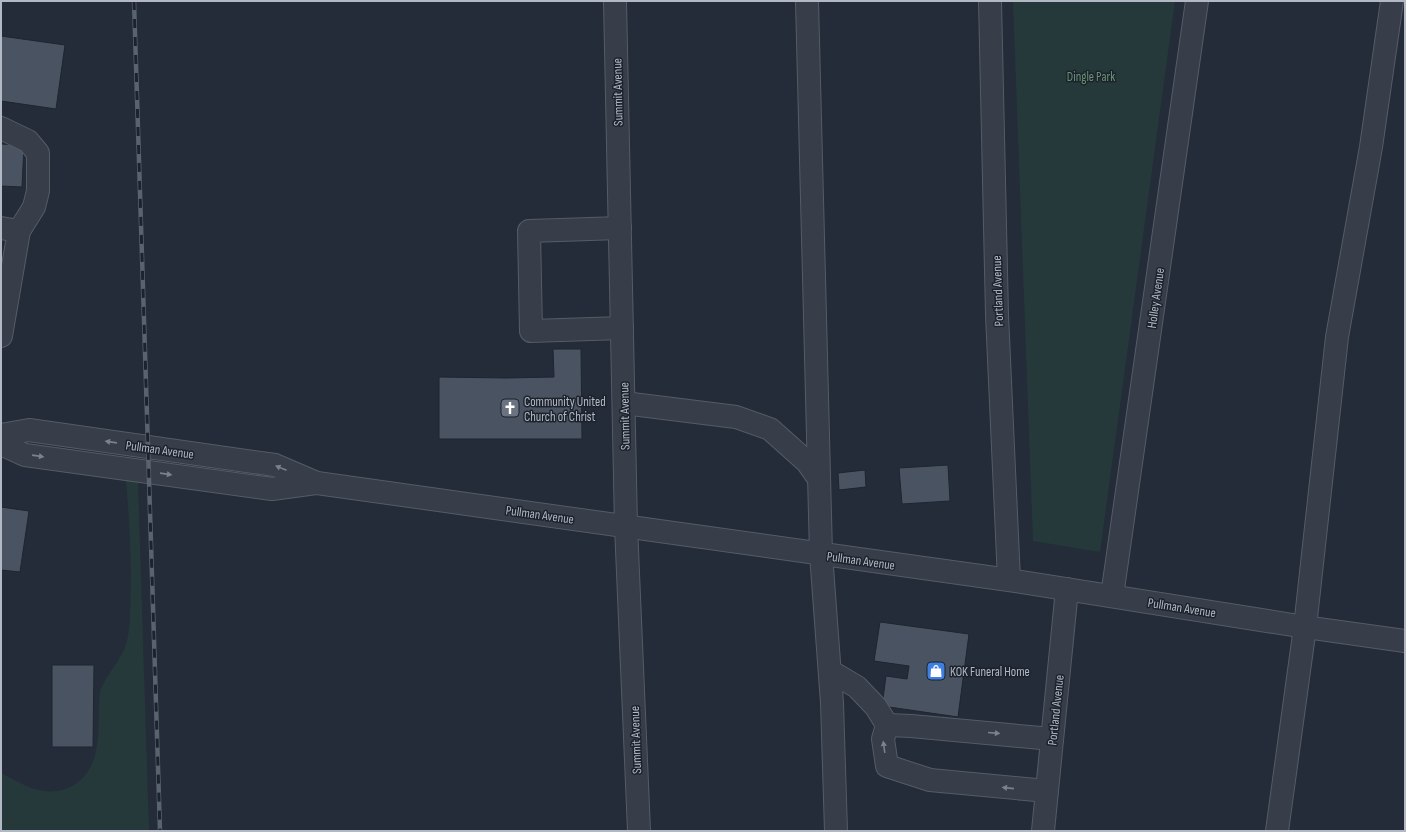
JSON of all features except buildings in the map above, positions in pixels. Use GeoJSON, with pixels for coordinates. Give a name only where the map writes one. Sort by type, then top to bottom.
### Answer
{"type":"FeatureCollection","features":[{"type":"Feature","properties":{"kind":"street","name":"Summit Avenue"},"geometry":{"type":"LineString","coordinates":[[615,1],[626,526],[639,831]]}},
{"type":"Feature","properties":{"kind":"street"},"geometry":{"type":"LineString","coordinates":[[807,1],[820,554],[832,703],[836,831]]}},
{"type":"Feature","properties":{"kind":"street","name":"Portland Avenue"},"geometry":{"type":"LineString","coordinates":[[990,1],[997,315],[1009,580]]}},
{"type":"Feature","properties":{"kind":"street","name":"Holley Avenue"},"geometry":{"type":"LineString","coordinates":[[1112,596],[1197,1]]}},
{"type":"Feature","properties":{"kind":"street"},"geometry":{"type":"LineString","coordinates":[[1277,831],[1305,627],[1337,337],[1371,147],[1392,1]]}},
{"type":"Feature","properties":{"kind":"street"},"geometry":{"type":"LineString","coordinates":[[1,128],[28,141],[38,152],[38,191],[34,207],[10,229],[1,336]]}},
{"type":"Feature","properties":{"kind":"street"},"geometry":{"type":"LineString","coordinates":[[620,228],[529,231],[531,331],[622,328]]}},
{"type":"Feature","properties":{"kind":"street"},"geometry":{"type":"LineString","coordinates":[[624,403],[736,418],[770,429],[806,462],[819,478]]}},
{"type":"Feature","properties":{"kind":"street","name":"Pullman Avenue"},"geometry":{"type":"LineString","coordinates":[[1,435],[29,430],[275,465],[317,483],[1009,580],[1305,627],[1405,641]]}},
{"type":"Feature","properties":{"kind":"street","name":"Pullman Avenue"},"geometry":{"type":"LineString","coordinates":[[1,444],[25,454],[272,489],[317,483]]}},
{"type":"Feature","properties":{"kind":"street","name":"Portland Avenue"},"geometry":{"type":"LineString","coordinates":[[1043,831],[1067,589]]}},
{"type":"Feature","properties":{"kind":"street"},"geometry":{"type":"LineString","coordinates":[[830,671],[857,688],[876,707],[887,725],[883,739],[886,766],[930,780],[1047,791]]}},
{"type":"Feature","properties":{"kind":"street"},"geometry":{"type":"LineString","coordinates":[[887,725],[1052,739]]}},
{"type":"Feature","properties":{"kind":"green space","name":"Dingle Park"},"geometry":{"type":"Polygon","coordinates":[[[1013,1],[1175,1],[1100,552],[1033,541],[1013,1]]]}},
{"type":"Feature","properties":{"kind":"green space"},"geometry":{"type":"Polygon","coordinates":[[[126,480],[138,482],[149,831],[1,831],[1,773],[34,789],[56,791],[66,789],[82,779],[93,762],[98,736],[100,692],[106,679],[122,655],[127,641],[129,628],[131,560],[126,480]]]}},
{"type":"Feature","properties":{"kind":"railway"},"geometry":{"type":"LineString","coordinates":[[134,1],[160,831]]}},
{"type":"Feature","properties":{"kind":"place","name":"Community United Church of Christ"},"geometry":{"type":"Point","coordinates":[510,408]}},
{"type":"Feature","properties":{"kind":"place","name":"KOK Funeral Home"},"geometry":{"type":"Point","coordinates":[936,671]}}]}
